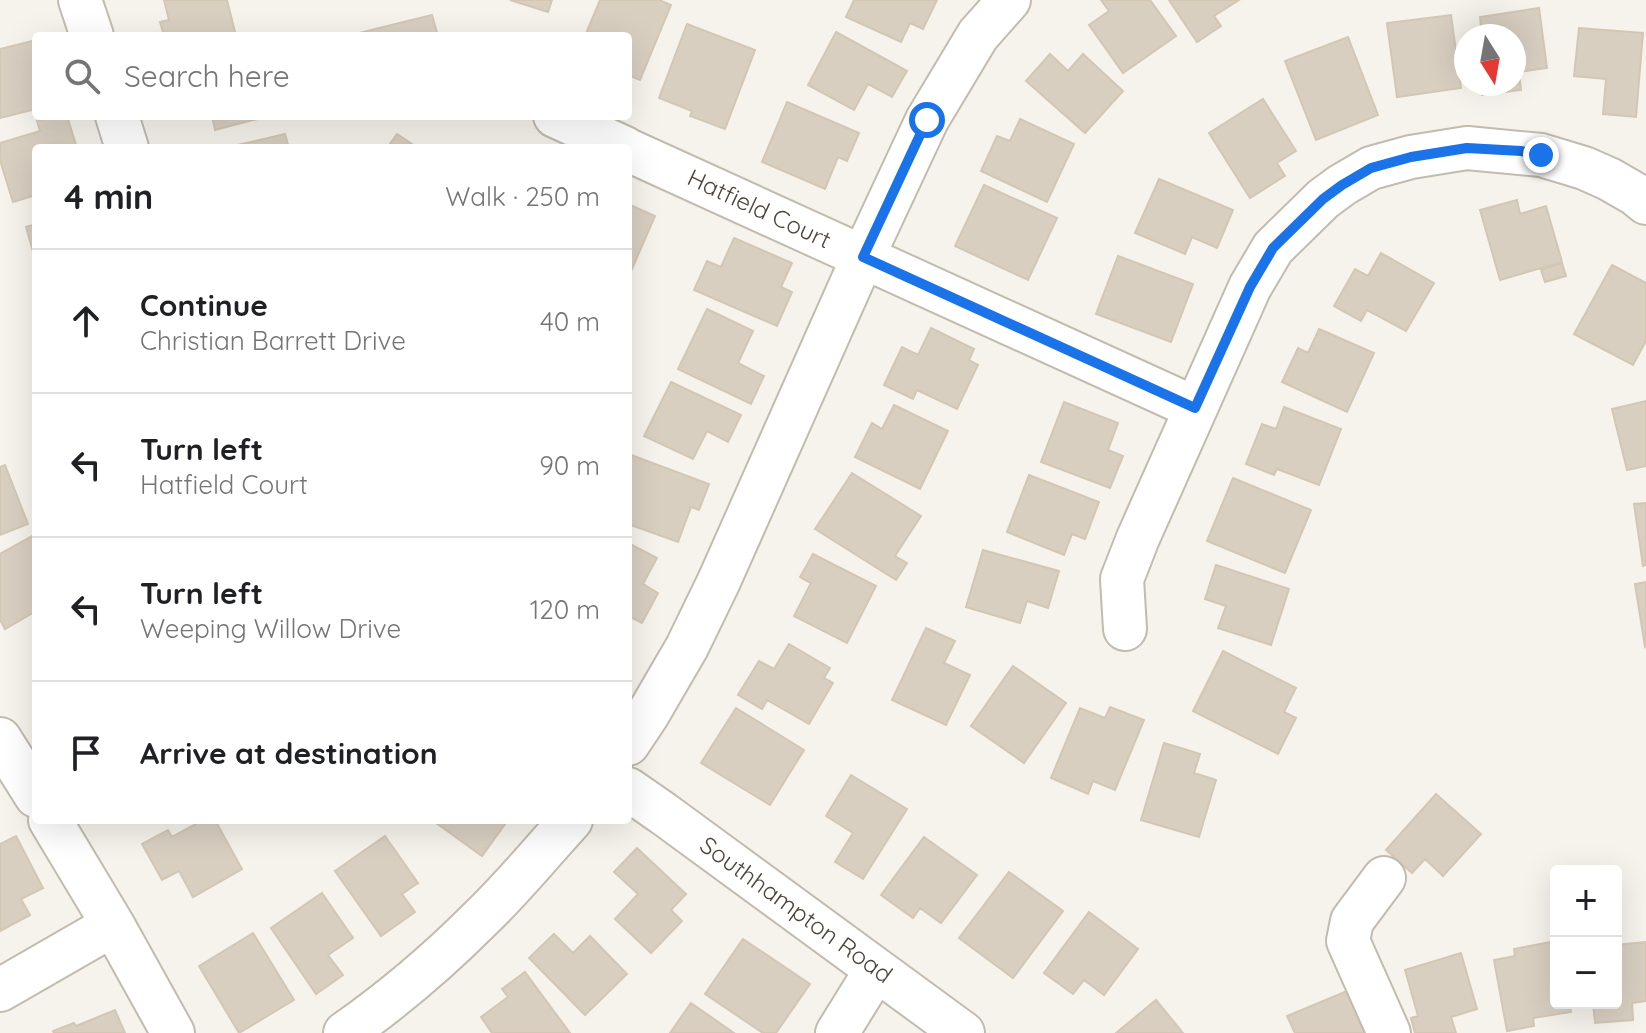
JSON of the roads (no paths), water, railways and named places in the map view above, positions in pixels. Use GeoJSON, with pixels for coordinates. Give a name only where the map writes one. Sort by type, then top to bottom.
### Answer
{"type":"FeatureCollection","features":[{"type":"Feature","properties":{"kind":"street"},"geometry":{"type":"LineString","coordinates":[[80,0],[91,32]]}},
{"type":"Feature","properties":{"kind":"street"},"geometry":{"type":"LineString","coordinates":[[632,738],[687,647],[719,581],[927,120],[1000,2]]}},
{"type":"Feature","properties":{"kind":"street"},"geometry":{"type":"LineString","coordinates":[[118,120],[126,144]]}},
{"type":"Feature","properties":{"kind":"street","name":"Hatfield Court"},"geometry":{"type":"LineString","coordinates":[[564,120],[615,144]]}},
{"type":"Feature","properties":{"kind":"street"},"geometry":{"type":"LineString","coordinates":[[1125,629],[1122,579],[1250,287],[1273,248],[1323,199],[1371,168],[1411,157],[1467,148],[1521,151],[1584,168],[1609,179],[1646,203]]}},
{"type":"Feature","properties":{"kind":"street","name":"Hatfield Court"},"geometry":{"type":"LineString","coordinates":[[632,152],[1195,408]]}},
{"type":"Feature","properties":{"kind":"street"},"geometry":{"type":"LineString","coordinates":[[0,739],[32,790]]}},
{"type":"Feature","properties":{"kind":"street","name":"Southhampton Road"},"geometry":{"type":"LineString","coordinates":[[632,792],[963,1033]]}},
{"type":"Feature","properties":{"kind":"street"},"geometry":{"type":"LineString","coordinates":[[52,824],[173,1033]]}},
{"type":"Feature","properties":{"kind":"street"},"geometry":{"type":"LineString","coordinates":[[345,1033],[387,1002],[480,920],[567,824]]}},
{"type":"Feature","properties":{"kind":"street"},"geometry":{"type":"LineString","coordinates":[[1384,878],[1352,921],[1348,941],[1389,1033]]}},
{"type":"Feature","properties":{"kind":"street"},"geometry":{"type":"LineString","coordinates":[[0,990],[113,925]]}},
{"type":"Feature","properties":{"kind":"street"},"geometry":{"type":"LineString","coordinates":[[837,1033],[876,970]]}}]}
